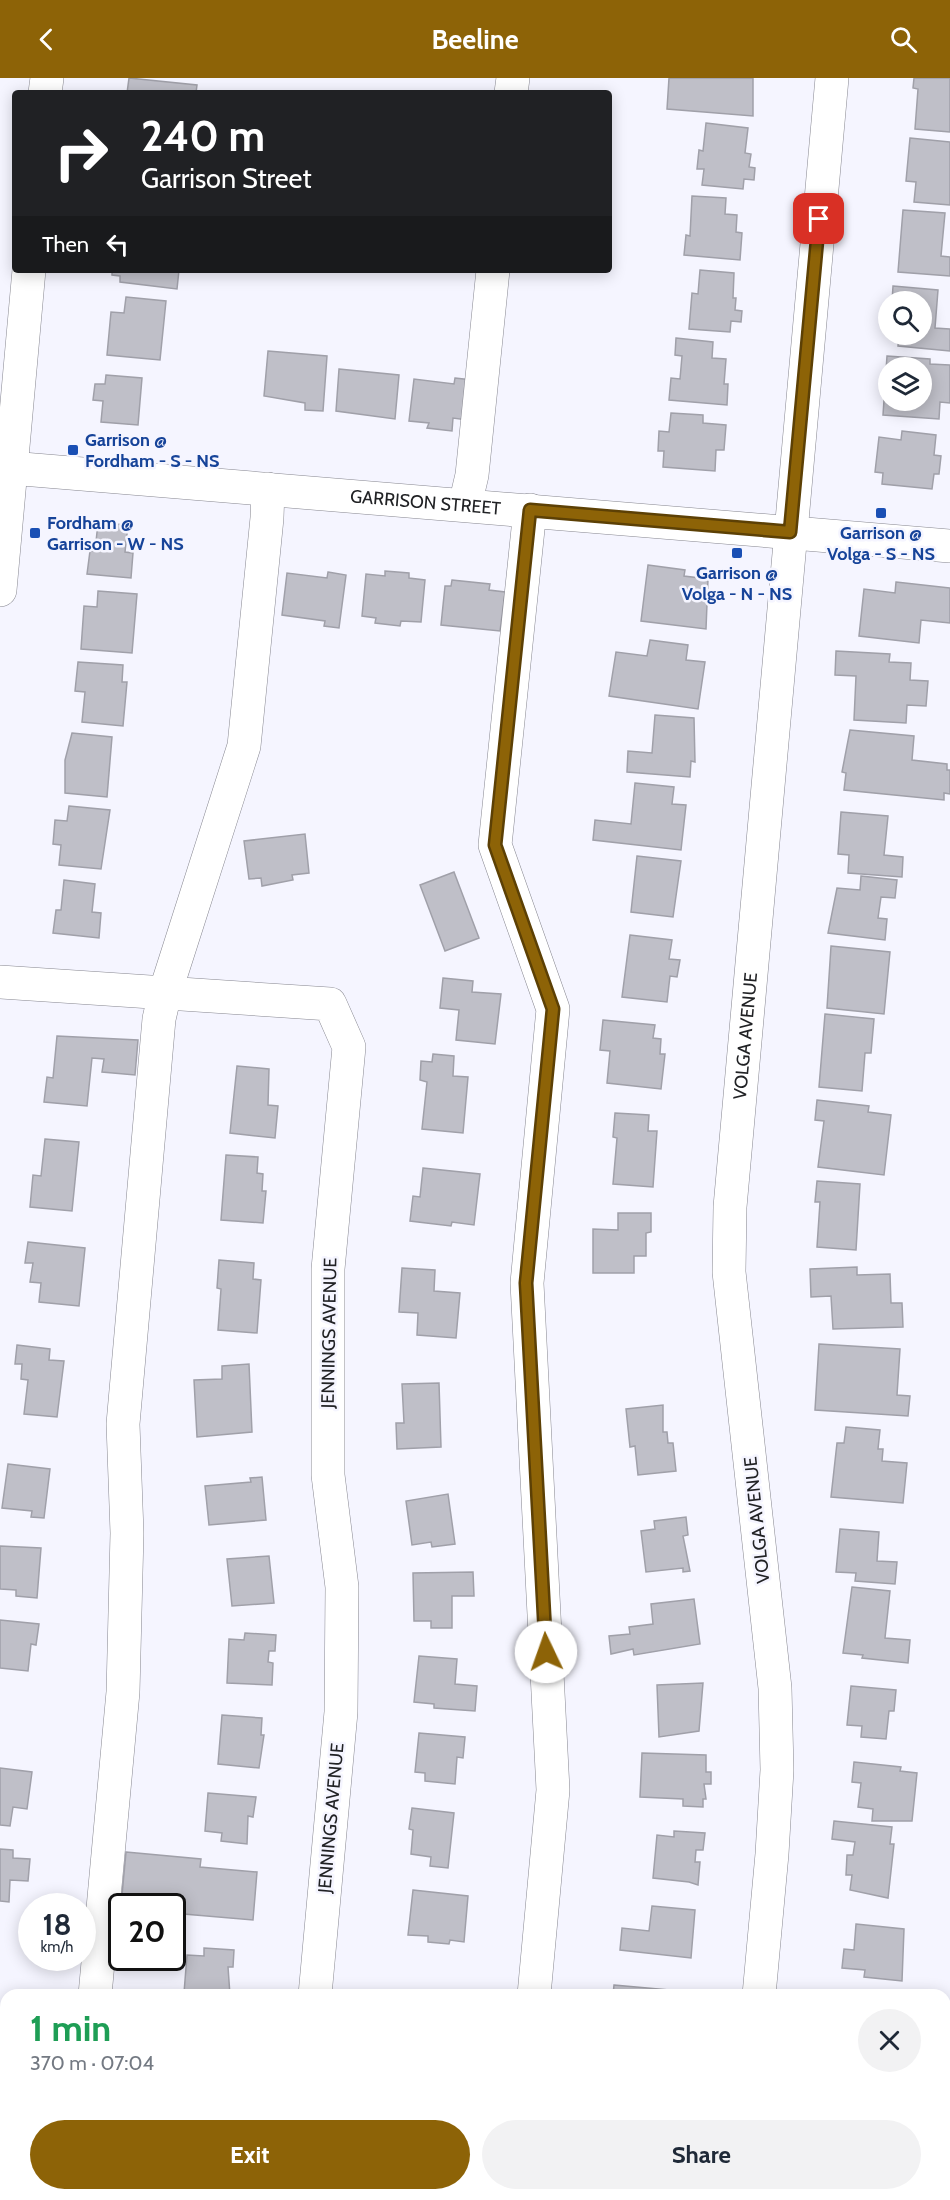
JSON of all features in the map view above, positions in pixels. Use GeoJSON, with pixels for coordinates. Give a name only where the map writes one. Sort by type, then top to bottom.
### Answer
{"type":"FeatureCollection","features":[{"type":"Feature","properties":{"kind":"street","name":"VOLGA AVENUE"},"geometry":{"type":"LineString","coordinates":[[760,1989],[777,1770],[775,1689],[729,1272],[730,1207],[832,78]]}},
{"type":"Feature","properties":{"kind":"street"},"geometry":{"type":"LineString","coordinates":[[0,590],[28,273]]}},
{"type":"Feature","properties":{"kind":"street"},"geometry":{"type":"LineString","coordinates":[[465,505],[472,475],[493,273]]}},
{"type":"Feature","properties":{"kind":"street","name":"GARRISON STREET"},"geometry":{"type":"LineString","coordinates":[[10,468],[950,546]]}},
{"type":"Feature","properties":{"kind":"street"},"geometry":{"type":"LineString","coordinates":[[96,1989],[123,1692],[127,1533],[123,1424],[159,1019],[165,993],[244,746],[268,489]]}},
{"type":"Feature","properties":{"kind":"street"},"geometry":{"type":"LineString","coordinates":[[530,510],[495,845],[553,1009],[526,1283],[553,1790],[535,1989]]}},
{"type":"Feature","properties":{"kind":"street","name":"JENNINGS AVENUE"},"geometry":{"type":"LineString","coordinates":[[0,982],[330,1004],[349,1047],[328,1269],[328,1475],[342,1587],[341,1712],[316,1989]]}},
{"type":"Feature","properties":{"kind":"building"},"geometry":{"type":"Polygon","coordinates":[[[129,78],[197,85],[196,90],[127,90],[129,78]]]}},
{"type":"Feature","properties":{"kind":"building"},"geometry":{"type":"Polygon","coordinates":[[[669,78],[753,78],[753,116],[667,109],[669,78]]]}},
{"type":"Feature","properties":{"kind":"building"},"geometry":{"type":"Polygon","coordinates":[[[914,78],[950,78],[950,132],[915,129],[918,89],[913,88],[914,78]]]}},
{"type":"Feature","properties":{"kind":"building"},"geometry":{"type":"Polygon","coordinates":[[[706,123],[748,128],[745,153],[751,154],[749,167],[755,168],[754,180],[744,179],[743,189],[702,185],[704,169],[697,169],[699,150],[703,151],[706,123]]]}},
{"type":"Feature","properties":{"kind":"building"},"geometry":{"type":"Polygon","coordinates":[[[910,138],[950,142],[950,205],[914,202],[916,182],[906,181],[910,138]]]}},
{"type":"Feature","properties":{"kind":"building"},"geometry":{"type":"Polygon","coordinates":[[[692,196],[726,198],[725,214],[737,215],[736,232],[742,233],[740,260],[684,255],[686,235],[690,236],[692,196]]]}},
{"type":"Feature","properties":{"kind":"building"},"geometry":{"type":"Polygon","coordinates":[[[903,210],[945,213],[941,256],[950,257],[950,276],[898,272],[903,210]]]}},
{"type":"Feature","properties":{"kind":"building"},"geometry":{"type":"Polygon","coordinates":[[[700,270],[734,273],[735,310],[742,311],[741,322],[731,321],[730,332],[689,329],[692,293],[698,294],[700,270]]]}},
{"type":"Feature","properties":{"kind":"building"},"geometry":{"type":"Polygon","coordinates":[[[112,273],[179,273],[177,289],[120,282],[120,276],[112,275],[112,273]]]}},
{"type":"Feature","properties":{"kind":"building"},"geometry":{"type":"Polygon","coordinates":[[[893,286],[938,290],[935,328],[950,329],[950,351],[898,346],[932,345],[932,291],[893,291],[893,286]]]}},
{"type":"Feature","properties":{"kind":"building"},"geometry":{"type":"Polygon","coordinates":[[[126,297],[166,301],[160,360],[107,355],[111,312],[124,313],[126,297]]]}},
{"type":"Feature","properties":{"kind":"building"},"geometry":{"type":"Polygon","coordinates":[[[676,338],[713,342],[712,358],[726,359],[724,384],[728,384],[727,405],[669,400],[671,378],[680,379],[682,356],[675,355],[676,338]]]}},
{"type":"Feature","properties":{"kind":"building"},"geometry":{"type":"Polygon","coordinates":[[[268,351],[327,356],[323,411],[305,410],[305,403],[264,396],[268,351]]]}},
{"type":"Feature","properties":{"kind":"building"},"geometry":{"type":"Polygon","coordinates":[[[932,364],[950,365],[950,403],[940,402],[939,419],[883,415],[883,411],[932,411],[932,364]]]}},
{"type":"Feature","properties":{"kind":"building"},"geometry":{"type":"Polygon","coordinates":[[[339,369],[399,375],[395,419],[336,411],[339,369]]]}},
{"type":"Feature","properties":{"kind":"building"},"geometry":{"type":"Polygon","coordinates":[[[106,375],[142,378],[138,425],[101,422],[103,401],[93,400],[95,384],[105,384],[106,375]]]}},
{"type":"Feature","properties":{"kind":"building"},"geometry":{"type":"Polygon","coordinates":[[[455,378],[472,380],[467,420],[453,418],[452,431],[427,428],[429,423],[409,421],[414,379],[454,384],[455,378]]]}},
{"type":"Feature","properties":{"kind":"building"},"geometry":{"type":"Polygon","coordinates":[[[671,413],[703,415],[703,423],[726,425],[724,450],[716,450],[715,471],[663,467],[664,451],[658,451],[659,431],[669,432],[671,413]]]}},
{"type":"Feature","properties":{"kind":"building"},"geometry":{"type":"Polygon","coordinates":[[[902,431],[936,435],[934,455],[941,456],[939,474],[934,474],[932,489],[882,484],[883,473],[875,472],[879,437],[901,440],[902,431]]]}},
{"type":"Feature","properties":{"kind":"building"},"geometry":{"type":"Polygon","coordinates":[[[98,523],[128,525],[125,552],[133,553],[131,578],[87,574],[90,551],[95,551],[98,523]]]}},
{"type":"Feature","properties":{"kind":"building"},"geometry":{"type":"Polygon","coordinates":[[[648,565],[685,570],[684,576],[708,579],[706,629],[641,621],[648,565]]]}},
{"type":"Feature","properties":{"kind":"building"},"geometry":{"type":"Polygon","coordinates":[[[385,571],[409,573],[409,578],[425,580],[421,622],[401,621],[400,626],[375,623],[376,618],[362,616],[366,574],[385,576],[385,571]]]}},
{"type":"Feature","properties":{"kind":"building"},"geometry":{"type":"Polygon","coordinates":[[[328,572],[346,575],[339,628],[324,626],[325,621],[282,615],[287,573],[327,578],[328,572]]]}},
{"type":"Feature","properties":{"kind":"building"},"geometry":{"type":"Polygon","coordinates":[[[452,580],[490,584],[489,590],[505,592],[500,631],[441,625],[445,586],[451,586],[452,580]]]}},
{"type":"Feature","properties":{"kind":"building"},"geometry":{"type":"Polygon","coordinates":[[[896,582],[950,588],[950,623],[921,620],[919,643],[859,636],[864,589],[895,593],[896,582]]]}},
{"type":"Feature","properties":{"kind":"building"},"geometry":{"type":"Polygon","coordinates":[[[98,591],[137,594],[132,653],[81,649],[84,606],[97,607],[98,591]]]}},
{"type":"Feature","properties":{"kind":"building"},"geometry":{"type":"Polygon","coordinates":[[[650,640],[688,645],[686,660],[705,662],[698,709],[609,696],[616,652],[647,656],[650,640]]]}},
{"type":"Feature","properties":{"kind":"building"},"geometry":{"type":"Polygon","coordinates":[[[836,651],[890,654],[889,662],[911,663],[910,680],[928,681],[926,706],[907,705],[906,723],[854,720],[856,676],[835,675],[836,651]]]}},
{"type":"Feature","properties":{"kind":"building"},"geometry":{"type":"Polygon","coordinates":[[[78,662],[123,665],[122,682],[127,682],[123,726],[82,722],[85,692],[75,691],[78,662]]]}},
{"type":"Feature","properties":{"kind":"building"},"geometry":{"type":"Polygon","coordinates":[[[655,715],[694,718],[695,762],[691,761],[690,777],[627,772],[628,751],[652,753],[655,715]]]}},
{"type":"Feature","properties":{"kind":"building"},"geometry":{"type":"Polygon","coordinates":[[[850,730],[914,736],[912,760],[947,764],[947,770],[950,770],[950,794],[944,793],[944,800],[844,790],[846,773],[842,772],[850,730]]]}},
{"type":"Feature","properties":{"kind":"building"},"geometry":{"type":"Polygon","coordinates":[[[72,733],[112,737],[107,797],[65,793],[65,760],[72,733]]]}},
{"type":"Feature","properties":{"kind":"building"},"geometry":{"type":"Polygon","coordinates":[[[635,783],[674,787],[672,804],[686,805],[681,850],[593,840],[595,820],[631,824],[635,783]]]}},
{"type":"Feature","properties":{"kind":"building"},"geometry":{"type":"Polygon","coordinates":[[[69,806],[110,810],[101,869],[59,865],[61,845],[53,844],[55,820],[67,821],[69,806]]]}},
{"type":"Feature","properties":{"kind":"building"},"geometry":{"type":"Polygon","coordinates":[[[841,812],[888,816],[884,855],[903,857],[902,877],[848,873],[849,855],[838,854],[841,812]]]}},
{"type":"Feature","properties":{"kind":"building"},"geometry":{"type":"Polygon","coordinates":[[[305,834],[309,873],[292,875],[293,880],[262,886],[261,878],[249,879],[244,841],[305,834]]]}},
{"type":"Feature","properties":{"kind":"building"},"geometry":{"type":"Polygon","coordinates":[[[637,856],[681,861],[673,917],[631,912],[637,856]]]}},
{"type":"Feature","properties":{"kind":"building"},"geometry":{"type":"Polygon","coordinates":[[[454,872],[479,938],[445,951],[420,885],[454,872]]]}},
{"type":"Feature","properties":{"kind":"building"},"geometry":{"type":"Polygon","coordinates":[[[861,876],[897,880],[895,898],[881,897],[878,918],[887,919],[885,940],[828,933],[837,888],[860,890],[861,876]]]}},
{"type":"Feature","properties":{"kind":"building"},"geometry":{"type":"Polygon","coordinates":[[[64,880],[95,884],[92,912],[101,913],[99,938],[53,933],[56,910],[61,910],[64,880]]]}},
{"type":"Feature","properties":{"kind":"building"},"geometry":{"type":"Polygon","coordinates":[[[630,935],[672,940],[669,959],[680,960],[677,977],[670,976],[667,1002],[622,997],[630,935]]]}},
{"type":"Feature","properties":{"kind":"building"},"geometry":{"type":"Polygon","coordinates":[[[831,946],[890,952],[884,1014],[827,1008],[831,946]]]}},
{"type":"Feature","properties":{"kind":"building"},"geometry":{"type":"Polygon","coordinates":[[[443,978],[473,981],[472,992],[501,994],[495,1044],[456,1040],[459,1010],[440,1008],[443,978]]]}},
{"type":"Feature","properties":{"kind":"building"},"geometry":{"type":"Polygon","coordinates":[[[825,1014],[874,1019],[871,1053],[865,1053],[862,1091],[819,1087],[825,1014]]]}},
{"type":"Feature","properties":{"kind":"building"},"geometry":{"type":"Polygon","coordinates":[[[603,1020],[655,1025],[653,1038],[661,1039],[660,1054],[665,1054],[661,1089],[607,1083],[610,1051],[600,1050],[603,1020]]]}},
{"type":"Feature","properties":{"kind":"building"},"geometry":{"type":"Polygon","coordinates":[[[57,1036],[138,1040],[135,1075],[102,1072],[104,1059],[92,1058],[87,1106],[44,1102],[47,1077],[53,1078],[57,1036]]]}},
{"type":"Feature","properties":{"kind":"building"},"geometry":{"type":"Polygon","coordinates":[[[433,1054],[454,1056],[453,1076],[468,1077],[463,1133],[422,1129],[427,1082],[420,1080],[421,1061],[432,1062],[433,1054]]]}},
{"type":"Feature","properties":{"kind":"building"},"geometry":{"type":"Polygon","coordinates":[[[237,1066],[269,1069],[268,1105],[278,1106],[275,1138],[230,1133],[237,1066]]]}},
{"type":"Feature","properties":{"kind":"building"},"geometry":{"type":"Polygon","coordinates":[[[817,1100],[869,1106],[868,1112],[891,1115],[884,1175],[818,1167],[824,1121],[815,1120],[817,1100]]]}},
{"type":"Feature","properties":{"kind":"building"},"geometry":{"type":"Polygon","coordinates":[[[615,1113],[649,1115],[648,1131],[657,1131],[653,1187],[613,1184],[617,1138],[613,1137],[615,1113]]]}},
{"type":"Feature","properties":{"kind":"building"},"geometry":{"type":"Polygon","coordinates":[[[45,1139],[79,1142],[72,1211],[30,1207],[33,1175],[41,1176],[45,1139]]]}},
{"type":"Feature","properties":{"kind":"building"},"geometry":{"type":"Polygon","coordinates":[[[226,1155],[258,1157],[257,1173],[263,1174],[262,1191],[266,1191],[263,1223],[221,1220],[226,1155]]]}},
{"type":"Feature","properties":{"kind":"building"},"geometry":{"type":"Polygon","coordinates":[[[423,1168],[480,1174],[474,1225],[452,1222],[451,1226],[410,1221],[413,1196],[420,1197],[423,1168]]]}},
{"type":"Feature","properties":{"kind":"building"},"geometry":{"type":"Polygon","coordinates":[[[817,1181],[860,1184],[856,1250],[817,1247],[820,1202],[815,1202],[817,1181]]]}},
{"type":"Feature","properties":{"kind":"building"},"geometry":{"type":"Polygon","coordinates":[[[618,1213],[651,1213],[651,1232],[646,1233],[646,1256],[634,1256],[634,1273],[593,1273],[593,1229],[618,1230],[618,1213]]]}},
{"type":"Feature","properties":{"kind":"building"},"geometry":{"type":"Polygon","coordinates":[[[28,1242],[85,1248],[79,1306],[39,1302],[41,1283],[30,1282],[33,1263],[25,1263],[28,1242]]]}},
{"type":"Feature","properties":{"kind":"building"},"geometry":{"type":"Polygon","coordinates":[[[219,1260],[254,1263],[253,1279],[261,1280],[257,1333],[218,1330],[221,1289],[217,1288],[219,1260]]]}},
{"type":"Feature","properties":{"kind":"building"},"geometry":{"type":"Polygon","coordinates":[[[857,1267],[857,1275],[890,1274],[891,1303],[902,1303],[903,1327],[833,1329],[831,1296],[811,1297],[810,1269],[857,1267]]]}},
{"type":"Feature","properties":{"kind":"building"},"geometry":{"type":"Polygon","coordinates":[[[402,1268],[435,1270],[434,1291],[460,1293],[456,1338],[417,1335],[418,1313],[399,1312],[402,1268]]]}},
{"type":"Feature","properties":{"kind":"building"},"geometry":{"type":"Polygon","coordinates":[[[819,1344],[900,1349],[897,1395],[910,1396],[908,1416],[815,1410],[819,1344]]]}},
{"type":"Feature","properties":{"kind":"building"},"geometry":{"type":"Polygon","coordinates":[[[17,1345],[50,1349],[49,1360],[64,1361],[57,1417],[24,1414],[28,1380],[21,1379],[22,1364],[15,1364],[17,1345]]]}},
{"type":"Feature","properties":{"kind":"building"},"geometry":{"type":"Polygon","coordinates":[[[249,1364],[252,1432],[197,1437],[194,1380],[222,1379],[222,1366],[249,1364]]]}},
{"type":"Feature","properties":{"kind":"building"},"geometry":{"type":"Polygon","coordinates":[[[439,1383],[441,1447],[397,1449],[396,1423],[404,1423],[402,1384],[439,1383]]]}},
{"type":"Feature","properties":{"kind":"building"},"geometry":{"type":"Polygon","coordinates":[[[663,1405],[663,1432],[667,1432],[668,1443],[673,1443],[676,1471],[638,1475],[635,1446],[630,1447],[626,1409],[663,1405]]]}},
{"type":"Feature","properties":{"kind":"building"},"geometry":{"type":"Polygon","coordinates":[[[846,1427],[880,1430],[878,1449],[883,1449],[882,1461],[907,1463],[903,1503],[831,1497],[837,1443],[844,1443],[846,1427]]]}},
{"type":"Feature","properties":{"kind":"building"},"geometry":{"type":"Polygon","coordinates":[[[8,1464],[50,1469],[44,1518],[31,1517],[32,1511],[2,1508],[8,1464]]]}},
{"type":"Feature","properties":{"kind":"building"},"geometry":{"type":"Polygon","coordinates":[[[262,1477],[266,1520],[209,1525],[205,1486],[251,1482],[250,1478],[262,1477]]]}},
{"type":"Feature","properties":{"kind":"building"},"geometry":{"type":"Polygon","coordinates":[[[448,1494],[455,1544],[432,1547],[431,1542],[412,1545],[406,1501],[448,1494]]]}},
{"type":"Feature","properties":{"kind":"building"},"geometry":{"type":"Polygon","coordinates":[[[686,1517],[688,1535],[683,1536],[690,1571],[683,1572],[683,1568],[646,1572],[641,1531],[655,1529],[654,1521],[686,1517]]]}},
{"type":"Feature","properties":{"kind":"building"},"geometry":{"type":"Polygon","coordinates":[[[840,1529],[879,1532],[877,1561],[897,1562],[895,1584],[855,1581],[856,1573],[836,1572],[840,1529]]]}},
{"type":"Feature","properties":{"kind":"building"},"geometry":{"type":"Polygon","coordinates":[[[0,1546],[41,1548],[37,1598],[16,1596],[16,1590],[0,1589],[0,1546]]]}},
{"type":"Feature","properties":{"kind":"building"},"geometry":{"type":"Polygon","coordinates":[[[269,1556],[274,1603],[232,1606],[227,1559],[269,1556]]]}},
{"type":"Feature","properties":{"kind":"building"},"geometry":{"type":"Polygon","coordinates":[[[473,1572],[474,1596],[452,1596],[452,1628],[431,1628],[431,1621],[414,1621],[413,1573],[473,1572]]]}},
{"type":"Feature","properties":{"kind":"building"},"geometry":{"type":"Polygon","coordinates":[[[852,1587],[890,1591],[885,1638],[910,1640],[908,1663],[862,1658],[863,1655],[843,1653],[852,1587]]]}},
{"type":"Feature","properties":{"kind":"building"},"geometry":{"type":"Polygon","coordinates":[[[694,1599],[700,1644],[634,1655],[633,1649],[611,1654],[609,1636],[630,1634],[629,1627],[653,1624],[651,1604],[694,1599]]]}},
{"type":"Feature","properties":{"kind":"building"},"geometry":{"type":"Polygon","coordinates":[[[0,1620],[39,1624],[36,1645],[31,1644],[28,1671],[0,1668],[0,1620]]]}},
{"type":"Feature","properties":{"kind":"building"},"geometry":{"type":"Polygon","coordinates":[[[245,1633],[276,1635],[275,1651],[269,1651],[268,1662],[273,1663],[272,1685],[227,1683],[229,1639],[244,1640],[245,1633]]]}},
{"type":"Feature","properties":{"kind":"building"},"geometry":{"type":"Polygon","coordinates":[[[419,1656],[457,1659],[455,1684],[477,1686],[475,1711],[434,1708],[434,1704],[414,1702],[419,1656]]]}},
{"type":"Feature","properties":{"kind":"building"},"geometry":{"type":"Polygon","coordinates":[[[703,1683],[699,1731],[659,1737],[657,1685],[703,1683]]]}},
{"type":"Feature","properties":{"kind":"building"},"geometry":{"type":"Polygon","coordinates":[[[851,1686],[896,1690],[894,1711],[889,1711],[886,1739],[861,1737],[862,1726],[847,1725],[851,1686]]]}},
{"type":"Feature","properties":{"kind":"building"},"geometry":{"type":"Polygon","coordinates":[[[222,1715],[262,1718],[261,1735],[264,1735],[259,1768],[218,1764],[222,1715]]]}},
{"type":"Feature","properties":{"kind":"building"},"geometry":{"type":"Polygon","coordinates":[[[419,1733],[465,1737],[463,1758],[457,1757],[455,1784],[425,1781],[425,1773],[415,1772],[419,1733]]]}},
{"type":"Feature","properties":{"kind":"building"},"geometry":{"type":"Polygon","coordinates":[[[642,1753],[706,1755],[706,1772],[711,1772],[711,1784],[704,1784],[706,1799],[703,1799],[703,1807],[683,1806],[683,1799],[640,1797],[642,1753]]]}},
{"type":"Feature","properties":{"kind":"building"},"geometry":{"type":"Polygon","coordinates":[[[854,1762],[901,1767],[900,1771],[917,1773],[912,1821],[872,1821],[873,1809],[858,1807],[861,1783],[852,1782],[854,1762]]]}},
{"type":"Feature","properties":{"kind":"building"},"geometry":{"type":"Polygon","coordinates":[[[0,1768],[32,1772],[27,1809],[13,1807],[10,1826],[0,1825],[0,1768]]]}},
{"type":"Feature","properties":{"kind":"building"},"geometry":{"type":"Polygon","coordinates":[[[208,1793],[256,1797],[253,1817],[248,1816],[247,1844],[221,1841],[222,1833],[205,1831],[208,1793]]]}},
{"type":"Feature","properties":{"kind":"building"},"geometry":{"type":"Polygon","coordinates":[[[412,1808],[454,1813],[448,1868],[430,1866],[431,1857],[411,1854],[413,1830],[409,1829],[412,1808]]]}},
{"type":"Feature","properties":{"kind":"building"},"geometry":{"type":"Polygon","coordinates":[[[834,1821],[892,1827],[890,1844],[894,1844],[888,1898],[850,1890],[852,1875],[846,1875],[847,1855],[853,1855],[855,1842],[832,1839],[834,1821]]]}},
{"type":"Feature","properties":{"kind":"building"},"geometry":{"type":"Polygon","coordinates":[[[674,1831],[705,1833],[703,1850],[696,1850],[695,1862],[700,1862],[698,1885],[653,1878],[657,1835],[674,1837],[674,1831]]]}},
{"type":"Feature","properties":{"kind":"building"},"geometry":{"type":"Polygon","coordinates":[[[0,1849],[13,1850],[13,1858],[30,1859],[28,1881],[10,1880],[9,1902],[0,1901],[0,1849]]]}},
{"type":"Feature","properties":{"kind":"building"},"geometry":{"type":"Polygon","coordinates":[[[126,1852],[201,1859],[200,1867],[257,1872],[253,1920],[186,1914],[186,1893],[122,1893],[126,1852]]]}},
{"type":"Feature","properties":{"kind":"building"},"geometry":{"type":"Polygon","coordinates":[[[413,1890],[468,1896],[464,1942],[450,1940],[449,1944],[428,1942],[428,1936],[408,1935],[413,1890]]]}},
{"type":"Feature","properties":{"kind":"building"},"geometry":{"type":"Polygon","coordinates":[[[652,1906],[695,1910],[691,1958],[620,1950],[622,1928],[649,1931],[652,1906]]]}},
{"type":"Feature","properties":{"kind":"building"},"geometry":{"type":"Polygon","coordinates":[[[856,1924],[904,1929],[902,1981],[864,1977],[865,1970],[842,1968],[844,1949],[854,1950],[856,1924]]]}},
{"type":"Feature","properties":{"kind":"building"},"geometry":{"type":"Polygon","coordinates":[[[204,1948],[234,1950],[233,1967],[228,1967],[230,1989],[184,1989],[187,1955],[204,1956],[204,1948]]]}},
{"type":"Feature","properties":{"kind":"building"},"geometry":{"type":"Polygon","coordinates":[[[614,1985],[658,1989],[614,1989],[614,1985]]]}},
{"type":"Feature","properties":{"kind":"place","name":"Garrison @ Fordham - S - NS"},"geometry":{"type":"Point","coordinates":[73,450]}},
{"type":"Feature","properties":{"kind":"place","name":"Garrison @ Volga - S - NS"},"geometry":{"type":"Point","coordinates":[881,513]}},
{"type":"Feature","properties":{"kind":"place","name":"Fordham @ Garrison - W - NS"},"geometry":{"type":"Point","coordinates":[35,533]}},
{"type":"Feature","properties":{"kind":"place","name":"Garrison @ Volga - N - NS"},"geometry":{"type":"Point","coordinates":[737,553]}},
{"type":"Feature","properties":{"kind":"route"},"geometry":{"type":"LineString","coordinates":[[546,1652],[526,1283],[553,1009],[495,845],[530,510],[790,532],[819,219]]}}]}
